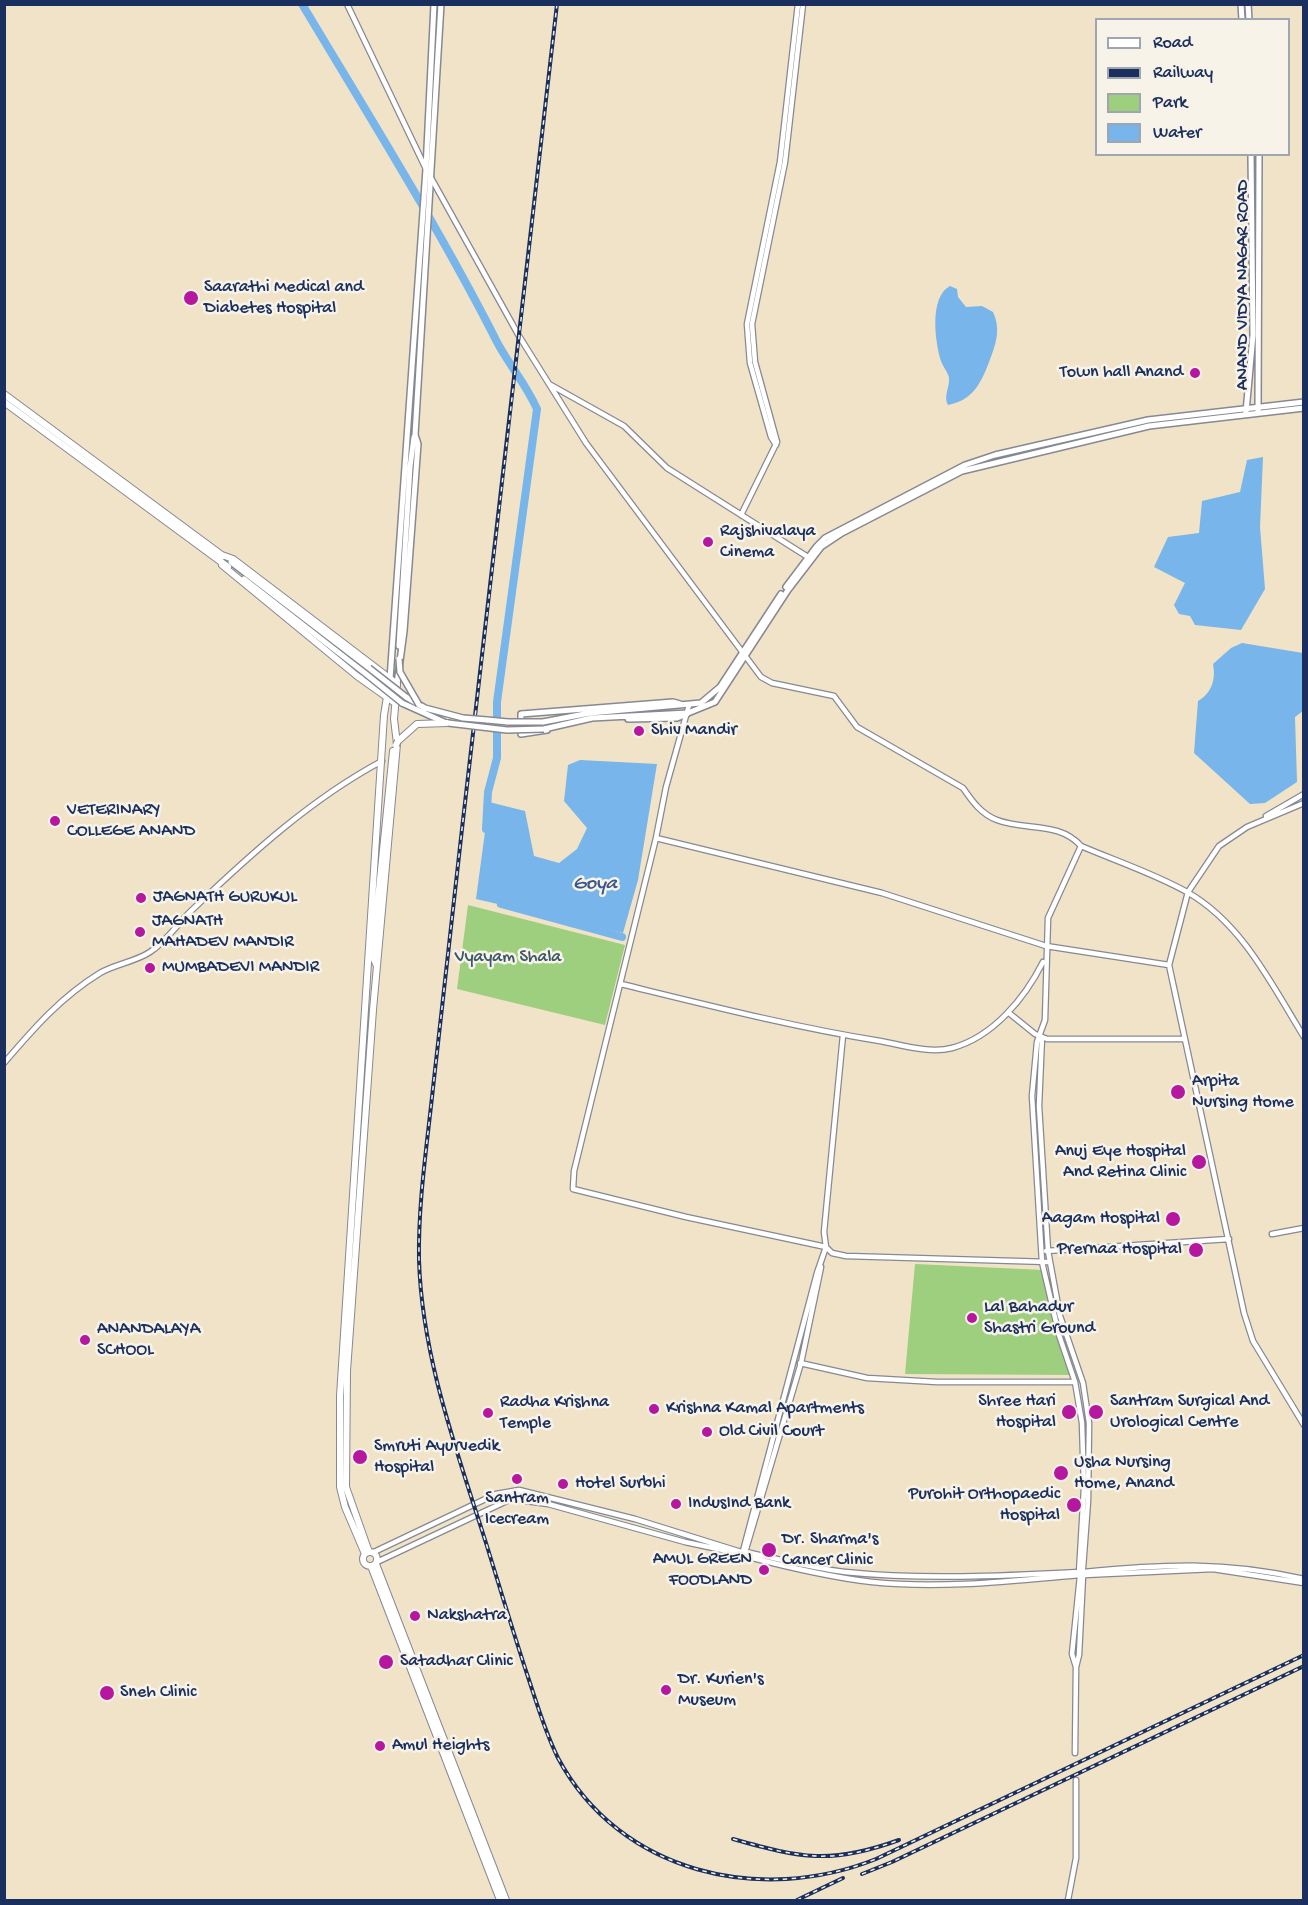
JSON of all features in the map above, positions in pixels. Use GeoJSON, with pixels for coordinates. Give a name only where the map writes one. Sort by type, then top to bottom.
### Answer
{"type":"FeatureCollection","features":[{"type":"Feature","properties":{"kind":"highway"},"geometry":{"type":"LineString","coordinates":[[4,394],[229,565]]}},
{"type":"Feature","properties":{"kind":"highway"},"geometry":{"type":"LineString","coordinates":[[4,402],[220,558],[226,570],[395,703]]}},
{"type":"Feature","properties":{"kind":"highway"},"geometry":{"type":"LineString","coordinates":[[220,558],[233,559],[397,684],[395,703],[397,748],[344,1379]]}},
{"type":"Feature","properties":{"kind":"highway"},"geometry":{"type":"LineString","coordinates":[[390,679],[386,697],[382,761],[344,1379],[340,1486],[345,1508],[375,1564],[486,1855],[506,1900]]}},
{"type":"Feature","properties":{"kind":"highway"},"geometry":{"type":"LineString","coordinates":[[377,965],[373,957],[374,939],[390,763],[396,745],[415,726],[448,723]]}},
{"type":"Feature","properties":{"kind":"highway"},"geometry":{"type":"LineString","coordinates":[[369,1553],[364,1562],[375,1564]]}},
{"type":"Feature","properties":{"kind":"highway"},"geometry":{"type":"LineString","coordinates":[[486,1855],[500,1900]]}},
{"type":"Feature","properties":{"kind":"main road"},"geometry":{"type":"LineString","coordinates":[[419,705],[400,672],[399,659],[410,467],[415,435],[434,4]]}},
{"type":"Feature","properties":{"kind":"main road"},"geometry":{"type":"LineString","coordinates":[[426,204],[430,176],[441,4]]}},
{"type":"Feature","properties":{"kind":"main road","name":"ANAND VIDYA NAGAR ROAD"},"geometry":{"type":"LineString","coordinates":[[1246,416],[1252,334],[1251,156]]}},
{"type":"Feature","properties":{"kind":"main road","name":"ANAND VIDYA NAGAR ROAD"},"geometry":{"type":"LineString","coordinates":[[1258,156],[1258,415]]}},
{"type":"Feature","properties":{"kind":"main road"},"geometry":{"type":"LineString","coordinates":[[390,679],[425,222]]}},
{"type":"Feature","properties":{"kind":"main road"},"geometry":{"type":"LineString","coordinates":[[229,565],[367,671],[408,699],[419,705],[463,718],[543,726],[590,713],[701,703],[720,687],[825,538],[965,465],[1148,420],[1304,402]]}},
{"type":"Feature","properties":{"kind":"main road"},"geometry":{"type":"LineString","coordinates":[[809,558],[842,533],[967,469],[1149,426],[1304,408]]}},
{"type":"Feature","properties":{"kind":"main road"},"geometry":{"type":"LineString","coordinates":[[397,684],[404,631],[416,480],[418,444],[415,435]]}},
{"type":"Feature","properties":{"kind":"main road"},"geometry":{"type":"LineString","coordinates":[[687,705],[673,702],[521,714],[521,734],[592,721],[676,718],[715,702],[744,654]]}},
{"type":"Feature","properties":{"kind":"main road"},"geometry":{"type":"LineString","coordinates":[[367,671],[407,707],[448,723],[507,730],[592,718],[688,713]]}},
{"type":"Feature","properties":{"kind":"street"},"geometry":{"type":"LineString","coordinates":[[347,4],[426,169],[547,383],[586,443],[761,677],[772,683],[834,696],[857,727],[963,788],[971,801],[997,820],[1056,830],[1073,836],[1081,846],[1188,892],[1229,925],[1247,945],[1304,1037]]}},
{"type":"Feature","properties":{"kind":"street"},"geometry":{"type":"LineString","coordinates":[[776,445],[771,437],[751,369],[747,324],[780,162],[798,4]]}},
{"type":"Feature","properties":{"kind":"street"},"geometry":{"type":"LineString","coordinates":[[741,515],[776,445],[777,435],[755,362],[752,324],[785,162],[803,4]]}},
{"type":"Feature","properties":{"kind":"street"},"geometry":{"type":"LineString","coordinates":[[547,383],[618,423],[667,468],[809,558]]}},
{"type":"Feature","properties":{"kind":"street"},"geometry":{"type":"LineString","coordinates":[[687,705],[688,713],[666,787],[656,838],[574,1171],[573,1189],[686,1217],[826,1247],[831,1253],[846,1256],[1049,1262]]}},
{"type":"Feature","properties":{"kind":"street"},"geometry":{"type":"LineString","coordinates":[[4,1063],[51,1009],[72,992],[102,971],[150,952],[191,910],[300,813],[344,781],[382,761]]}},
{"type":"Feature","properties":{"kind":"street"},"geometry":{"type":"LineString","coordinates":[[1303,1423],[1253,1341],[1169,965],[1188,892],[1220,846],[1304,794]]}},
{"type":"Feature","properties":{"kind":"street"},"geometry":{"type":"LineString","coordinates":[[1259,821],[1304,803]]}},
{"type":"Feature","properties":{"kind":"street"},"geometry":{"type":"LineString","coordinates":[[656,838],[882,893],[1046,946],[1169,965]]}},
{"type":"Feature","properties":{"kind":"street"},"geometry":{"type":"LineString","coordinates":[[1075,1753],[1084,1451],[1075,1382],[1059,1335],[1042,1262],[1032,1096],[1035,1053],[1045,1020],[1048,918],[1081,846]]}},
{"type":"Feature","properties":{"kind":"street"},"geometry":{"type":"LineString","coordinates":[[621,984],[843,1035],[933,1050],[951,1048],[987,1029],[1009,1012],[1034,980],[1045,960]]}},
{"type":"Feature","properties":{"kind":"street"},"geometry":{"type":"LineString","coordinates":[[1009,1012],[1041,1037],[1063,1040],[1184,1038]]}},
{"type":"Feature","properties":{"kind":"street"},"geometry":{"type":"LineString","coordinates":[[744,1552],[755,1497],[798,1362],[816,1273],[826,1247],[824,1232],[843,1035]]}},
{"type":"Feature","properties":{"kind":"street"},"geometry":{"type":"LineString","coordinates":[[1041,1037],[1039,1106],[1049,1262],[1060,1316],[1083,1383],[1089,1422],[1088,1491],[1081,1574]]}},
{"type":"Feature","properties":{"kind":"street"},"geometry":{"type":"LineString","coordinates":[[1272,1234],[1304,1228]]}},
{"type":"Feature","properties":{"kind":"street"},"geometry":{"type":"LineString","coordinates":[[1041,1251],[1229,1239]]}},
{"type":"Feature","properties":{"kind":"street"},"geometry":{"type":"LineString","coordinates":[[798,1362],[867,1378],[937,1382],[1075,1382]]}},
{"type":"Feature","properties":{"kind":"street"},"geometry":{"type":"LineString","coordinates":[[369,1553],[496,1494],[519,1490],[545,1494],[744,1552]]}},
{"type":"Feature","properties":{"kind":"street"},"geometry":{"type":"LineString","coordinates":[[375,1564],[511,1499],[548,1504],[685,1542],[807,1566],[882,1575],[977,1578],[1081,1574],[1207,1564],[1304,1581]]}},
{"type":"Feature","properties":{"kind":"street"},"geometry":{"type":"LineString","coordinates":[[1068,1900],[1076,1858],[1076,1780]]}},
{"type":"Feature","properties":{"kind":"green space","name":"Vyayam Shala"},"geometry":{"type":"Polygon","coordinates":[[[468,905],[625,945],[605,1025],[457,989],[468,905]]]}},
{"type":"Feature","properties":{"kind":"green space"},"geometry":{"type":"Polygon","coordinates":[[[915,1264],[1044,1270],[1074,1375],[905,1374],[915,1264]]]}},
{"type":"Feature","properties":{"kind":"water"},"geometry":{"type":"Polygon","coordinates":[[[950,286],[957,289],[958,297],[966,307],[982,306],[993,312],[997,333],[992,354],[977,387],[965,398],[948,405],[946,398],[949,378],[939,353],[935,320],[939,300],[950,286]]]}},
{"type":"Feature","properties":{"kind":"water"},"geometry":{"type":"Polygon","coordinates":[[[1263,457],[1260,527],[1265,589],[1241,630],[1195,625],[1190,616],[1179,614],[1174,605],[1185,583],[1154,567],[1168,537],[1199,533],[1202,501],[1240,492],[1247,460],[1263,457]]]}},
{"type":"Feature","properties":{"kind":"water"},"geometry":{"type":"Polygon","coordinates":[[[1242,643],[1303,653],[1303,711],[1295,717],[1297,782],[1265,803],[1250,804],[1194,753],[1198,701],[1210,690],[1214,675],[1213,664],[1231,648],[1242,643]]]}},
{"type":"Feature","properties":{"kind":"water","name":"Goya"},"geometry":{"type":"Polygon","coordinates":[[[580,760],[657,764],[638,880],[623,933],[476,899],[489,802],[525,811],[534,856],[559,863],[577,849],[587,828],[564,801],[568,765],[580,760]]]}},
{"type":"Feature","properties":{"kind":"waterway"},"geometry":{"type":"LineString","coordinates":[[302,4],[427,214],[537,409],[497,702],[497,758],[488,792],[486,829]]}},
{"type":"Feature","properties":{"kind":"waterway"},"geometry":{"type":"LineString","coordinates":[[501,904],[622,937]]}},
{"type":"Feature","properties":{"kind":"railway"},"geometry":{"type":"LineString","coordinates":[[557,4],[426,1152],[419,1260],[427,1333],[443,1404],[517,1643],[553,1748],[585,1798],[618,1829],[656,1853],[697,1869],[741,1878],[787,1879],[832,1873],[876,1859],[1304,1655]]}},
{"type":"Feature","properties":{"kind":"railway"},"geometry":{"type":"LineString","coordinates":[[862,1874],[892,1862],[1304,1666]]}},
{"type":"Feature","properties":{"kind":"railway"},"geometry":{"type":"LineString","coordinates":[[733,1839],[778,1851],[816,1856],[854,1853],[899,1840]]}},
{"type":"Feature","properties":{"kind":"railway"},"geometry":{"type":"LineString","coordinates":[[797,1900],[843,1878]]}},
{"type":"Feature","properties":{"kind":"place","name":"Saarathi Medical and Diabetes Hospital"},"geometry":{"type":"Point","coordinates":[191,298]}},
{"type":"Feature","properties":{"kind":"place","name":"Town hall Anand"},"geometry":{"type":"Point","coordinates":[1195,373]}},
{"type":"Feature","properties":{"kind":"place","name":"Rajshivalaya Cinema"},"geometry":{"type":"Point","coordinates":[708,542]}},
{"type":"Feature","properties":{"kind":"place","name":"Shiv Mandir"},"geometry":{"type":"Point","coordinates":[639,731]}},
{"type":"Feature","properties":{"kind":"place","name":"VETERINARY COLLEGE ANAND"},"geometry":{"type":"Point","coordinates":[55,821]}},
{"type":"Feature","properties":{"kind":"place","name":"JAGNATH GURUKUL"},"geometry":{"type":"Point","coordinates":[141,898]}},
{"type":"Feature","properties":{"kind":"place","name":"JAGNATH MAHADEV MANDIR"},"geometry":{"type":"Point","coordinates":[140,932]}},
{"type":"Feature","properties":{"kind":"place","name":"MUMBADEVI MANDIR"},"geometry":{"type":"Point","coordinates":[150,968]}},
{"type":"Feature","properties":{"kind":"place","name":"Arpita Nursing Home"},"geometry":{"type":"Point","coordinates":[1178,1092]}},
{"type":"Feature","properties":{"kind":"place","name":"Anuj Eye Hospital And Retina Clinic"},"geometry":{"type":"Point","coordinates":[1199,1162]}},
{"type":"Feature","properties":{"kind":"place","name":"Aagam Hospital"},"geometry":{"type":"Point","coordinates":[1173,1219]}},
{"type":"Feature","properties":{"kind":"place","name":"Prernaa Hospital"},"geometry":{"type":"Point","coordinates":[1196,1250]}},
{"type":"Feature","properties":{"kind":"place","name":"Lal Bahadur Shastri Ground"},"geometry":{"type":"Point","coordinates":[972,1318]}},
{"type":"Feature","properties":{"kind":"place","name":"ANANDALAYA SCHOOL"},"geometry":{"type":"Point","coordinates":[85,1340]}},
{"type":"Feature","properties":{"kind":"place","name":"Krishna Kamal Apartments"},"geometry":{"type":"Point","coordinates":[654,1409]}},
{"type":"Feature","properties":{"kind":"place","name":"Shree Hari Hospital"},"geometry":{"type":"Point","coordinates":[1069,1412]}},
{"type":"Feature","properties":{"kind":"place","name":"Santram Surgical And Urological Centre"},"geometry":{"type":"Point","coordinates":[1096,1412]}},
{"type":"Feature","properties":{"kind":"place","name":"Radha Krishna Temple"},"geometry":{"type":"Point","coordinates":[488,1413]}},
{"type":"Feature","properties":{"kind":"place","name":"Old Civil Court"},"geometry":{"type":"Point","coordinates":[707,1432]}},
{"type":"Feature","properties":{"kind":"place","name":"Smruti Ayurvedik Hospital"},"geometry":{"type":"Point","coordinates":[360,1457]}},
{"type":"Feature","properties":{"kind":"place","name":"Usha Nursing Home, Anand"},"geometry":{"type":"Point","coordinates":[1061,1473]}},
{"type":"Feature","properties":{"kind":"place","name":"Santram Icecream"},"geometry":{"type":"Point","coordinates":[517,1479]}},
{"type":"Feature","properties":{"kind":"place","name":"Hotel Surbhi"},"geometry":{"type":"Point","coordinates":[563,1484]}},
{"type":"Feature","properties":{"kind":"place","name":"IndusInd Bank"},"geometry":{"type":"Point","coordinates":[676,1504]}},
{"type":"Feature","properties":{"kind":"place","name":"Purohit Orthopaedic Hospital"},"geometry":{"type":"Point","coordinates":[1074,1505]}},
{"type":"Feature","properties":{"kind":"place","name":"Dr. Sharma's Cancer Clinic"},"geometry":{"type":"Point","coordinates":[769,1550]}},
{"type":"Feature","properties":{"kind":"place","name":"AMUL GREEN FOODLAND"},"geometry":{"type":"Point","coordinates":[764,1570]}},
{"type":"Feature","properties":{"kind":"place","name":"Nakshatra"},"geometry":{"type":"Point","coordinates":[415,1616]}},
{"type":"Feature","properties":{"kind":"place","name":"Satadhar Clinic"},"geometry":{"type":"Point","coordinates":[386,1662]}},
{"type":"Feature","properties":{"kind":"place","name":"Dr. Kurien's Museum"},"geometry":{"type":"Point","coordinates":[666,1690]}},
{"type":"Feature","properties":{"kind":"place","name":"Sneh Clinic"},"geometry":{"type":"Point","coordinates":[107,1693]}},
{"type":"Feature","properties":{"kind":"place","name":"Amul Heights"},"geometry":{"type":"Point","coordinates":[380,1746]}}]}
